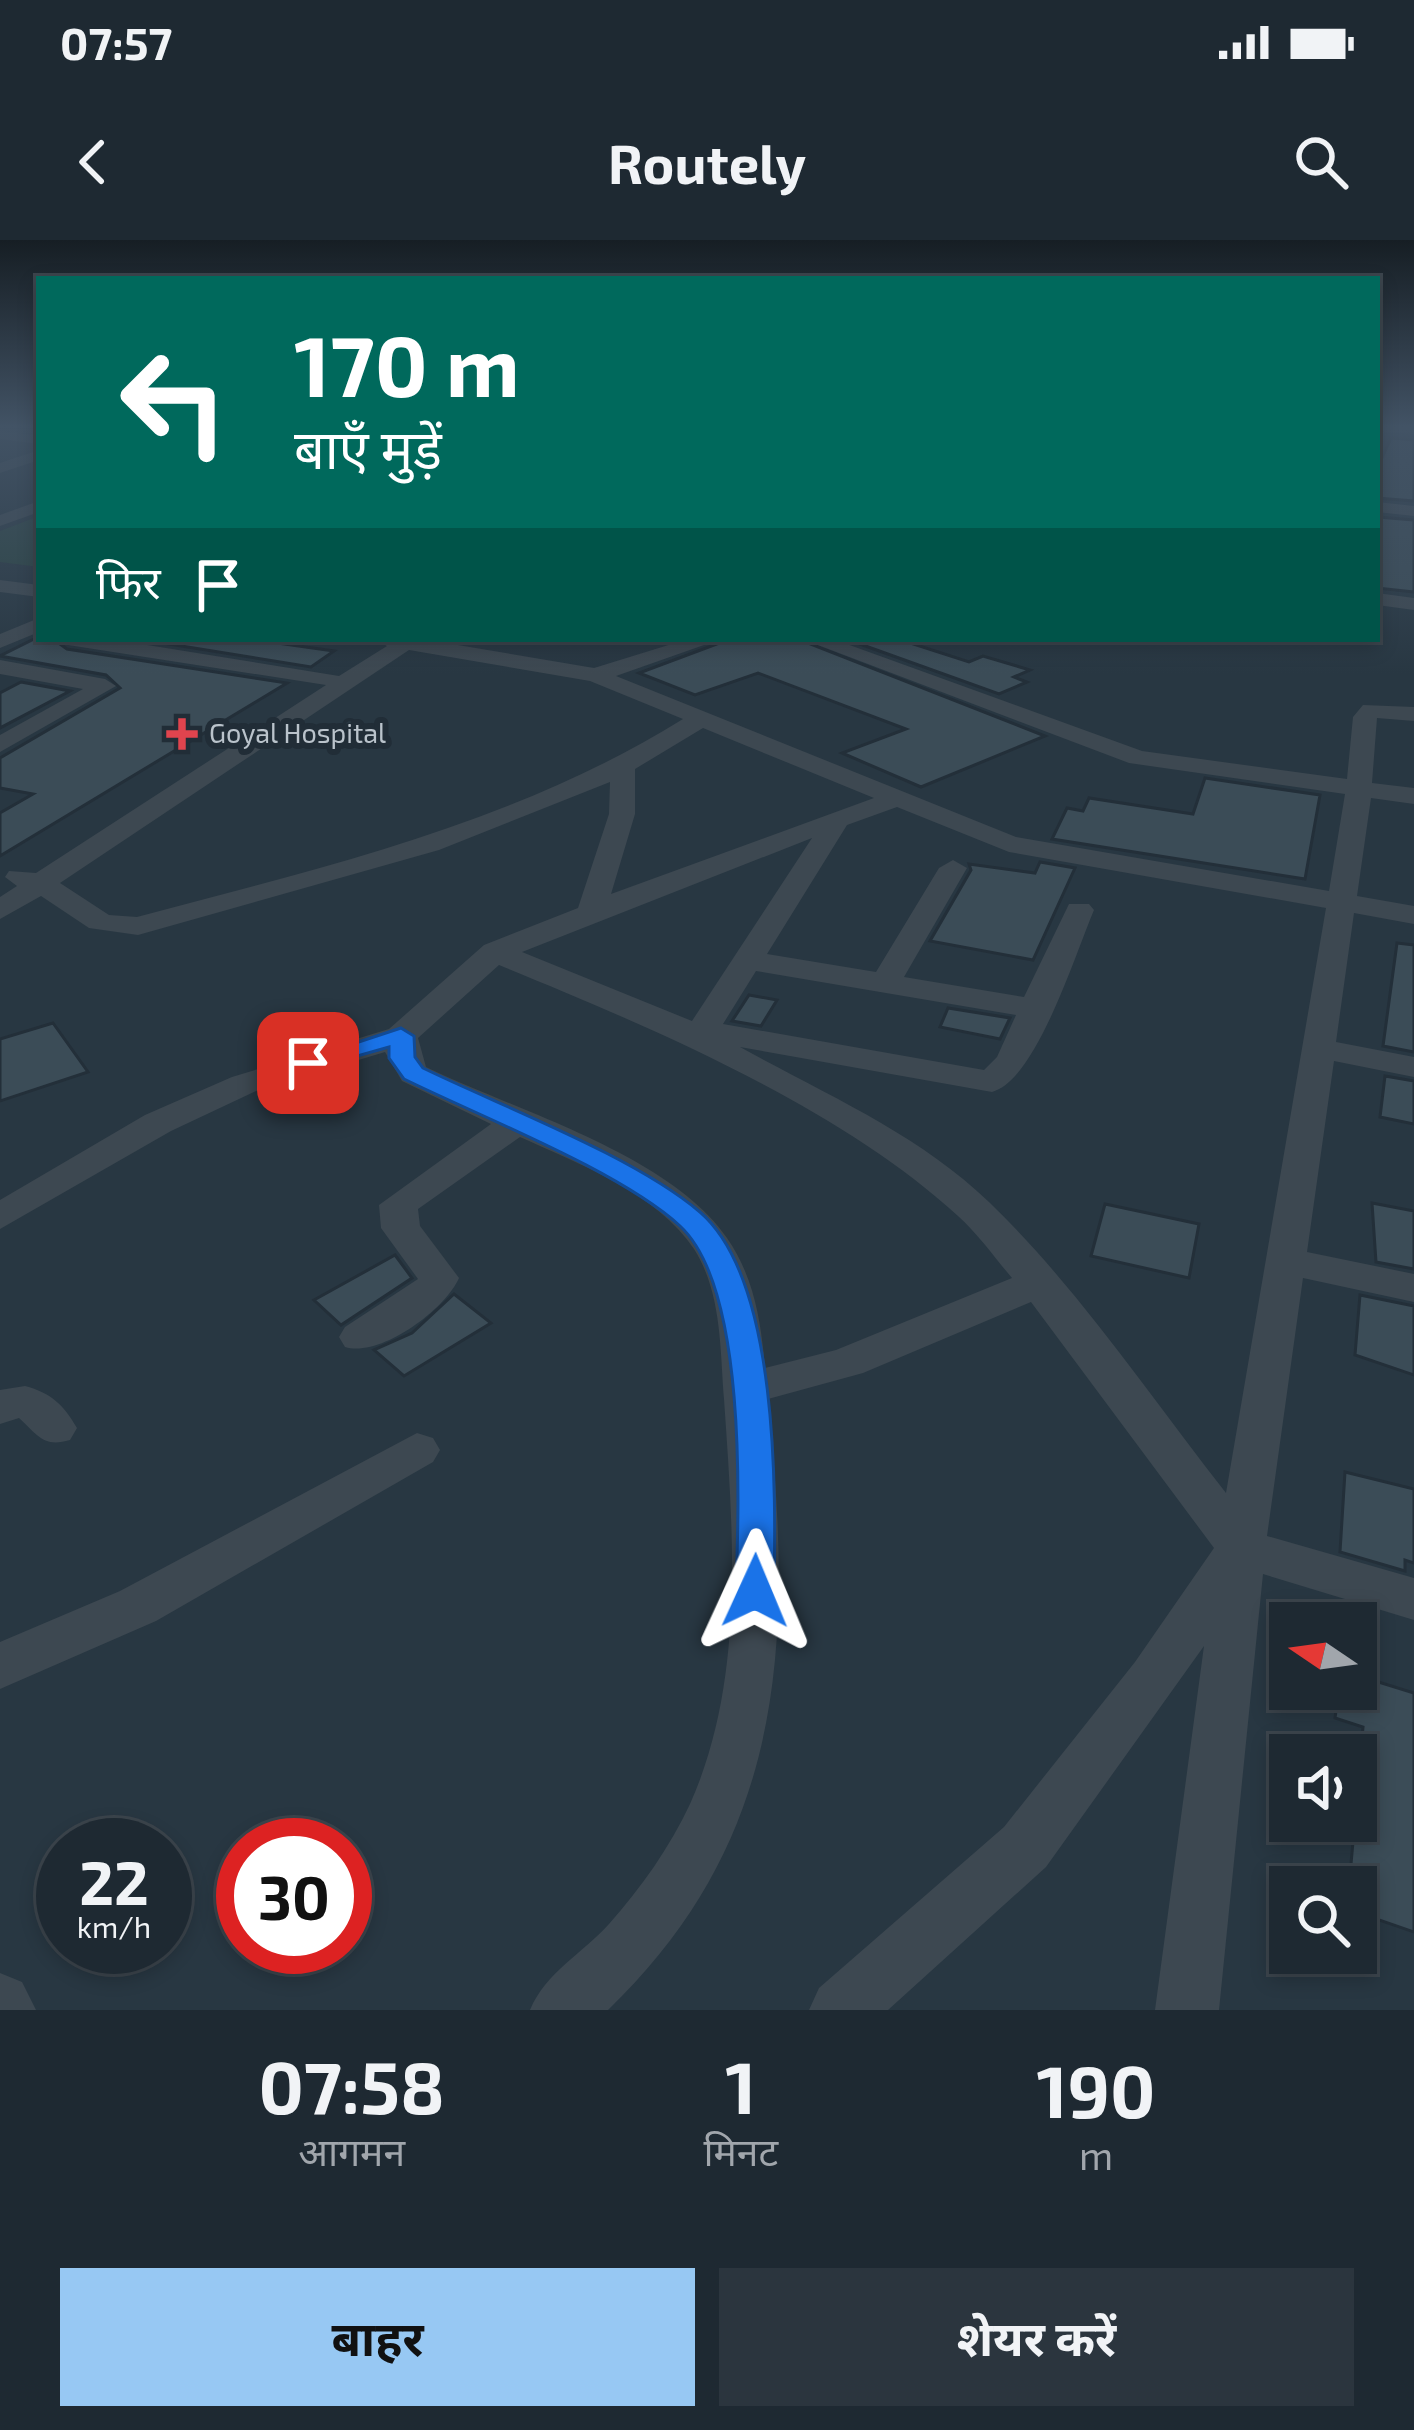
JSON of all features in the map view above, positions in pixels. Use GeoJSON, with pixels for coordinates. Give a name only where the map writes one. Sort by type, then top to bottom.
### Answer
{"type":"FeatureCollection","features":[{"type":"Feature","properties":{"kind":"street"},"geometry":{"type":"LineString","coordinates":[[0,521],[32,509]]}},
{"type":"Feature","properties":{"kind":"street"},"geometry":{"type":"LineString","coordinates":[[0,586],[36,592]]}},
{"type":"Feature","properties":{"kind":"street"},"geometry":{"type":"LineString","coordinates":[[1380,599],[1414,604]]}},
{"type":"Feature","properties":{"kind":"street"},"geometry":{"type":"LineString","coordinates":[[0,642],[25,630]]}},
{"type":"Feature","properties":{"kind":"street"},"geometry":{"type":"LineString","coordinates":[[88,642],[330,679]]}},
{"type":"Feature","properties":{"kind":"street"},"geometry":{"type":"LineString","coordinates":[[0,910],[20,883],[394,642]]}},
{"type":"Feature","properties":{"kind":"street"},"geometry":{"type":"LineString","coordinates":[[20,883],[394,642]]}},
{"type":"Feature","properties":{"kind":"street"},"geometry":{"type":"LineString","coordinates":[[408,642],[595,675],[1009,844],[1414,915]]}},
{"type":"Feature","properties":{"kind":"street"},"geometry":{"type":"LineString","coordinates":[[595,675],[700,642]]}},
{"type":"Feature","properties":{"kind":"street"},"geometry":{"type":"LineString","coordinates":[[821,642],[1138,758],[1414,796]]}},
{"type":"Feature","properties":{"kind":"street"},"geometry":{"type":"LineString","coordinates":[[0,667],[105,686],[0,746]]}},
{"type":"Feature","properties":{"kind":"street"},"geometry":{"type":"LineString","coordinates":[[0,686],[29,672]]}},
{"type":"Feature","properties":{"kind":"street"},"geometry":{"type":"LineString","coordinates":[[1187,2010],[1241,1548],[1359,789],[1365,717],[1371,710],[1414,714]]}},
{"type":"Feature","properties":{"kind":"street"},"geometry":{"type":"LineString","coordinates":[[20,883],[96,924],[138,926],[431,840],[623,770],[699,720]]}},
{"type":"Feature","properties":{"kind":"street"},"geometry":{"type":"LineString","coordinates":[[592,913],[622,814],[623,770]]}},
{"type":"Feature","properties":{"kind":"street"},"geometry":{"type":"LineString","coordinates":[[0,1217],[158,1123],[244,1084],[401,1036],[496,952],[898,798]]}},
{"type":"Feature","properties":{"kind":"street"},"geometry":{"type":"LineString","coordinates":[[690,1028],[748,960],[837,820]]}},
{"type":"Feature","properties":{"kind":"street"},"geometry":{"type":"LineString","coordinates":[[885,983],[953,868]]}},
{"type":"Feature","properties":{"kind":"street"},"geometry":{"type":"LineString","coordinates":[[690,1028],[992,1082],[1012,1061],[1079,910]]}},
{"type":"Feature","properties":{"kind":"street"},"geometry":{"type":"LineString","coordinates":[[496,952],[690,1028],[902,1151],[974,1209],[1039,1283],[1241,1548],[1414,1599]]}},
{"type":"Feature","properties":{"kind":"street"},"geometry":{"type":"LineString","coordinates":[[748,960],[1035,1010]]}},
{"type":"Feature","properties":{"kind":"street"},"geometry":{"type":"LineString","coordinates":[[401,1036],[402,1058],[413,1074],[638,1184],[692,1221],[725,1265],[740,1310],[757,1512],[753,1670],[730,1783],[684,1882],[602,1978],[562,2010]]}},
{"type":"Feature","properties":{"kind":"street"},"geometry":{"type":"LineString","coordinates":[[1318,1048],[1414,1067]]}},
{"type":"Feature","properties":{"kind":"street"},"geometry":{"type":"LineString","coordinates":[[360,1337],[434,1289],[440,1278],[401,1228],[398,1204],[515,1124]]}},
{"type":"Feature","properties":{"kind":"street"},"geometry":{"type":"LineString","coordinates":[[1285,1261],[1414,1288]]}},
{"type":"Feature","properties":{"kind":"street"},"geometry":{"type":"LineString","coordinates":[[745,1389],[848,1362],[1039,1283]]}},
{"type":"Feature","properties":{"kind":"street"},"geometry":{"type":"LineString","coordinates":[[0,1408],[25,1399],[34,1402],[54,1428]]}},
{"type":"Feature","properties":{"kind":"street"},"geometry":{"type":"LineString","coordinates":[[0,1666],[138,1606],[417,1450]]}},
{"type":"Feature","properties":{"kind":"street"},"geometry":{"type":"LineString","coordinates":[[842,2010],[1025,1847],[1154,1678],[1241,1548]]}},
{"type":"Feature","properties":{"kind":"green space"},"geometry":{"type":"Polygon","coordinates":[[[36,517],[36,567],[0,562],[0,531],[36,517]]]}},
{"type":"Feature","properties":{"kind":"building"},"geometry":{"type":"Polygon","coordinates":[[[1380,517],[1414,520],[1414,592],[1380,588],[1380,517]]]}},
{"type":"Feature","properties":{"kind":"building"},"geometry":{"type":"Polygon","coordinates":[[[36,639],[57,642],[67,649],[287,683],[0,856],[0,813],[33,794],[0,788],[0,758],[120,688],[106,675],[0,656],[36,639]]]}},
{"type":"Feature","properties":{"kind":"building"},"geometry":{"type":"Polygon","coordinates":[[[157,642],[270,642],[334,651],[311,667],[157,642]]]}},
{"type":"Feature","properties":{"kind":"building"},"geometry":{"type":"Polygon","coordinates":[[[722,642],[806,642],[1045,736],[921,787],[842,753],[906,729],[758,673],[695,695],[639,673],[722,642]]]}},
{"type":"Feature","properties":{"kind":"building"},"geometry":{"type":"Polygon","coordinates":[[[854,642],[907,642],[969,662],[983,656],[1030,670],[1014,677],[1027,682],[999,694],[854,642]]]}},
{"type":"Feature","properties":{"kind":"building"},"geometry":{"type":"Polygon","coordinates":[[[21,682],[70,691],[0,728],[0,693],[21,682]]]}},
{"type":"Feature","properties":{"kind":"building"},"geometry":{"type":"Polygon","coordinates":[[[1205,778],[1320,795],[1305,879],[1052,839],[1067,808],[1083,811],[1089,798],[1193,814],[1205,778]]]}},
{"type":"Feature","properties":{"kind":"building"},"geometry":{"type":"Polygon","coordinates":[[[1040,862],[1075,868],[1033,960],[930,941],[971,870],[969,864],[1035,873],[1040,862]]]}},
{"type":"Feature","properties":{"kind":"building"},"geometry":{"type":"Polygon","coordinates":[[[1397,943],[1414,945],[1414,1052],[1383,1046],[1397,943]]]}},
{"type":"Feature","properties":{"kind":"building"},"geometry":{"type":"Polygon","coordinates":[[[749,995],[777,1000],[761,1026],[732,1021],[749,995]]]}},
{"type":"Feature","properties":{"kind":"building"},"geometry":{"type":"Polygon","coordinates":[[[948,1008],[1010,1018],[1000,1039],[940,1027],[948,1008]]]}},
{"type":"Feature","properties":{"kind":"building"},"geometry":{"type":"Polygon","coordinates":[[[53,1023],[88,1072],[0,1101],[0,1039],[53,1023]]]}},
{"type":"Feature","properties":{"kind":"building"},"geometry":{"type":"Polygon","coordinates":[[[1385,1076],[1414,1081],[1414,1124],[1380,1117],[1385,1076]]]}},
{"type":"Feature","properties":{"kind":"building"},"geometry":{"type":"Polygon","coordinates":[[[1372,1203],[1414,1211],[1414,1269],[1376,1262],[1372,1203]]]}},
{"type":"Feature","properties":{"kind":"building"},"geometry":{"type":"Polygon","coordinates":[[[1105,1204],[1199,1224],[1189,1278],[1091,1256],[1105,1204]]]}},
{"type":"Feature","properties":{"kind":"building"},"geometry":{"type":"Polygon","coordinates":[[[395,1255],[412,1278],[341,1325],[314,1300],[395,1255]]]}},
{"type":"Feature","properties":{"kind":"building"},"geometry":{"type":"Polygon","coordinates":[[[454,1294],[491,1323],[404,1376],[374,1350],[412,1333],[454,1294]]]}},
{"type":"Feature","properties":{"kind":"building"},"geometry":{"type":"Polygon","coordinates":[[[1360,1295],[1414,1306],[1414,1375],[1355,1355],[1360,1295]]]}},
{"type":"Feature","properties":{"kind":"building"},"geometry":{"type":"Polygon","coordinates":[[[1345,1472],[1414,1489],[1414,1563],[1405,1560],[1405,1571],[1340,1552],[1345,1472]]]}},
{"type":"Feature","properties":{"kind":"building"},"geometry":{"type":"Polygon","coordinates":[[[1377,1682],[1414,1693],[1414,1932],[1377,1919],[1377,1866],[1351,1866],[1353,1842],[1377,1842],[1377,1734],[1362,1734],[1363,1727],[1335,1718],[1336,1710],[1377,1710],[1377,1682]]]}},
{"type":"Feature","properties":{"kind":"place","name":"Goyal Hospital"},"geometry":{"type":"Point","coordinates":[182,734]}},
{"type":"Feature","properties":{"kind":"route"},"geometry":{"type":"LineString","coordinates":[[308,1063],[401,1036],[402,1058],[413,1074],[638,1184],[692,1221],[725,1265],[740,1310],[757,1512],[755,1591]]}}]}
